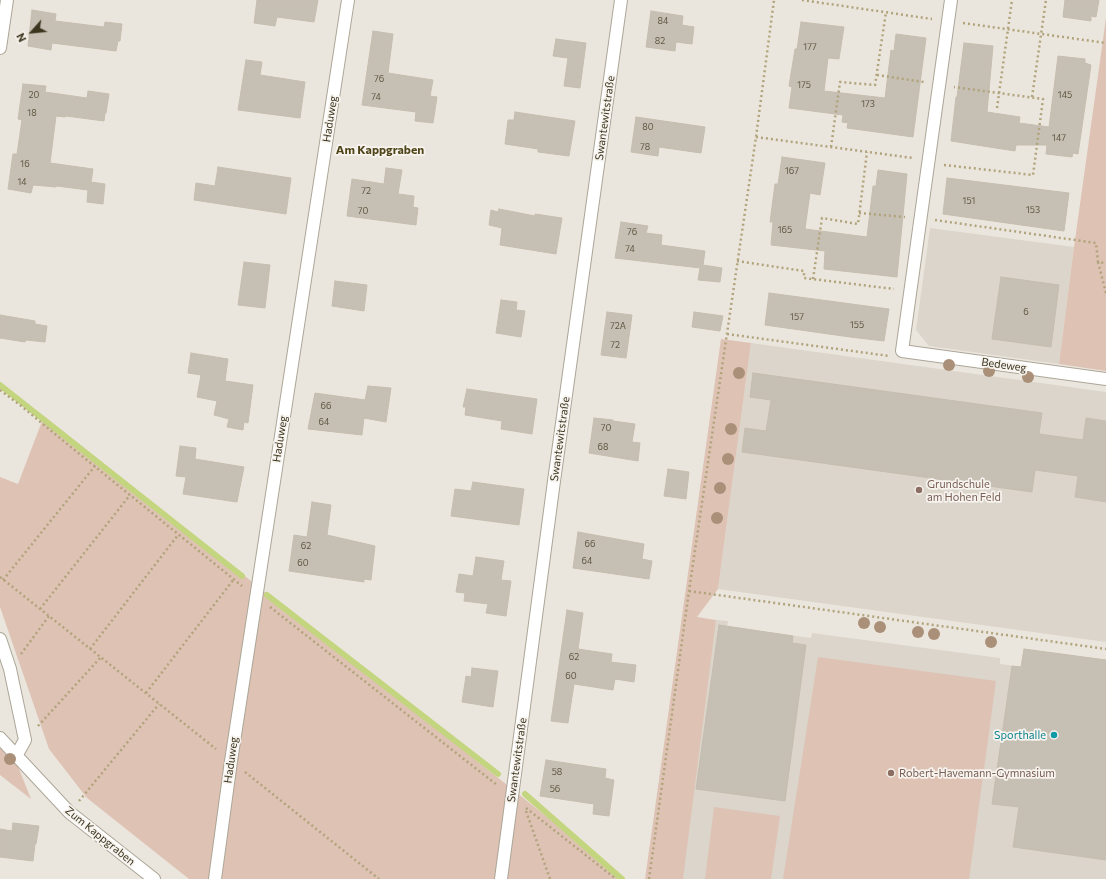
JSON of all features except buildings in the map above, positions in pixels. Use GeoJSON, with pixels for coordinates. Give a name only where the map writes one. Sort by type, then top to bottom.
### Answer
{"type":"FeatureCollection","features":[{"type":"Feature","properties":{"kind":"street","name":"Haduweg"},"geometry":{"type":"LineString","coordinates":[[215,879],[231,761],[348,0]]}},
{"type":"Feature","properties":{"kind":"street","name":"Swantewitstraße"},"geometry":{"type":"LineString","coordinates":[[501,879],[553,489],[621,0]]}},
{"type":"Feature","properties":{"kind":"street"},"geometry":{"type":"LineString","coordinates":[[902,351],[922,218],[951,0]]}},
{"type":"Feature","properties":{"kind":"street"},"geometry":{"type":"LineString","coordinates":[[0,45],[5,1]]}},
{"type":"Feature","properties":{"kind":"street","name":"Bedeweg"},"geometry":{"type":"LineString","coordinates":[[902,351],[1106,379]]}},
{"type":"Feature","properties":{"kind":"street"},"geometry":{"type":"LineString","coordinates":[[0,639],[10,669],[25,740],[16,756]]}},
{"type":"Feature","properties":{"kind":"street","name":"Zum Kappgraben"},"geometry":{"type":"LineString","coordinates":[[0,738],[69,812],[154,879]]}},
{"type":"Feature","properties":{"kind":"path"},"geometry":{"type":"LineString","coordinates":[[649,879],[689,591],[756,136],[774,0]]}},
{"type":"Feature","properties":{"kind":"path"},"geometry":{"type":"LineString","coordinates":[[997,108],[1012,0]]}},
{"type":"Feature","properties":{"kind":"path"},"geometry":{"type":"LineString","coordinates":[[1032,97],[1046,0]]}},
{"type":"Feature","properties":{"kind":"path"},"geometry":{"type":"LineString","coordinates":[[831,147],[840,82],[875,86],[886,12]]}},
{"type":"Feature","properties":{"kind":"path"},"geometry":{"type":"LineString","coordinates":[[756,136],[929,162],[1034,175],[1043,99],[877,75]]}},
{"type":"Feature","properties":{"kind":"path"},"geometry":{"type":"LineString","coordinates":[[812,279],[822,218],[858,224],[867,152]]}},
{"type":"Feature","properties":{"kind":"path"},"geometry":{"type":"LineString","coordinates":[[859,213],[922,218],[1096,243],[1098,262],[1106,293]]}},
{"type":"Feature","properties":{"kind":"path"},"geometry":{"type":"LineString","coordinates":[[737,261],[804,271],[804,278],[911,291]]}},
{"type":"Feature","properties":{"kind":"path"},"geometry":{"type":"LineString","coordinates":[[1098,262],[1106,263]]}},
{"type":"Feature","properties":{"kind":"path"},"geometry":{"type":"LineString","coordinates":[[727,334],[889,356],[902,351]]}},
{"type":"Feature","properties":{"kind":"path"},"geometry":{"type":"LineString","coordinates":[[0,390],[178,535],[512,797]]}},
{"type":"Feature","properties":{"kind":"path"},"geometry":{"type":"LineString","coordinates":[[3,580],[95,466]]}},
{"type":"Feature","properties":{"kind":"path"},"geometry":{"type":"LineString","coordinates":[[40,609],[130,495]]}},
{"type":"Feature","properties":{"kind":"path"},"geometry":{"type":"LineString","coordinates":[[90,648],[178,535]]}},
{"type":"Feature","properties":{"kind":"path"},"geometry":{"type":"LineString","coordinates":[[0,577],[379,879]]}},
{"type":"Feature","properties":{"kind":"path"},"geometry":{"type":"LineString","coordinates":[[146,693],[234,579]]}},
{"type":"Feature","properties":{"kind":"path"},"geometry":{"type":"LineString","coordinates":[[689,591],[1106,649]]}},
{"type":"Feature","properties":{"kind":"path"},"geometry":{"type":"LineString","coordinates":[[10,669],[49,616]]}},
{"type":"Feature","properties":{"kind":"path"},"geometry":{"type":"LineString","coordinates":[[25,740],[101,657]]}},
{"type":"Feature","properties":{"kind":"path"},"geometry":{"type":"LineString","coordinates":[[69,812],[159,704]]}},
{"type":"Feature","properties":{"kind":"path"},"geometry":{"type":"LineString","coordinates":[[550,879],[525,807],[616,879]]}},
{"type":"Feature","properties":{"kind":"shaded area"},"geometry":{"type":"Polygon","coordinates":[[[1106,18],[1106,371],[1059,364],[1106,18]]]}},
{"type":"Feature","properties":{"kind":"shaded area"},"geometry":{"type":"Polygon","coordinates":[[[930,228],[1074,247],[1059,364],[929,346],[916,330],[930,228]]]}},
{"type":"Feature","properties":{"kind":"shaded area"},"geometry":{"type":"Polygon","coordinates":[[[721,339],[751,343],[718,589],[697,617],[716,620],[683,879],[645,879],[721,339]]]}},
{"type":"Feature","properties":{"kind":"shaded area","name":"Grundschule am Hohen Feld"},"geometry":{"type":"Polygon","coordinates":[[[751,343],[1106,392],[1106,642],[718,589],[751,343]]]}},
{"type":"Feature","properties":{"kind":"shaded area"},"geometry":{"type":"Polygon","coordinates":[[[44,416],[625,879],[189,879],[87,798],[49,749],[0,607],[0,477],[18,484],[44,416]]]}},
{"type":"Feature","properties":{"kind":"shaded area","name":"Robert-Havemann-Gymnasium"},"geometry":{"type":"Polygon","coordinates":[[[716,620],[728,621],[726,633],[732,627],[811,638],[812,633],[1000,658],[1000,664],[1021,667],[1024,649],[1106,660],[1106,879],[661,879],[716,620]]]}},
{"type":"Feature","properties":{"kind":"shaded area"},"geometry":{"type":"Polygon","coordinates":[[[818,657],[996,681],[969,879],[783,879],[818,657]]]}},
{"type":"Feature","properties":{"kind":"shaded area"},"geometry":{"type":"Polygon","coordinates":[[[0,744],[17,764],[31,799],[0,775],[0,744]]]}},
{"type":"Feature","properties":{"kind":"shaded area"},"geometry":{"type":"Polygon","coordinates":[[[714,807],[780,816],[771,879],[705,879],[714,807]]]}},
{"type":"Feature","properties":{"kind":"waterway"},"geometry":{"type":"LineString","coordinates":[[0,385],[242,576]]}},
{"type":"Feature","properties":{"kind":"waterway"},"geometry":{"type":"LineString","coordinates":[[267,595],[498,774]]}},
{"type":"Feature","properties":{"kind":"waterway"},"geometry":{"type":"LineString","coordinates":[[525,794],[622,879]]}},
{"type":"Feature","properties":{"kind":"place","name":"Grundschule am Hohen Feld"},"geometry":{"type":"Point","coordinates":[919,490]}},
{"type":"Feature","properties":{"kind":"place","name":"Sporthalle"},"geometry":{"type":"Point","coordinates":[1054,735]}},
{"type":"Feature","properties":{"kind":"place","name":"Robert-Havemann-Gymnasium"},"geometry":{"type":"Point","coordinates":[891,773]}},
{"type":"Feature","properties":{"kind":"district","name":"Am Kappgraben"},"geometry":{"type":"Point","coordinates":[380,150]}}]}
